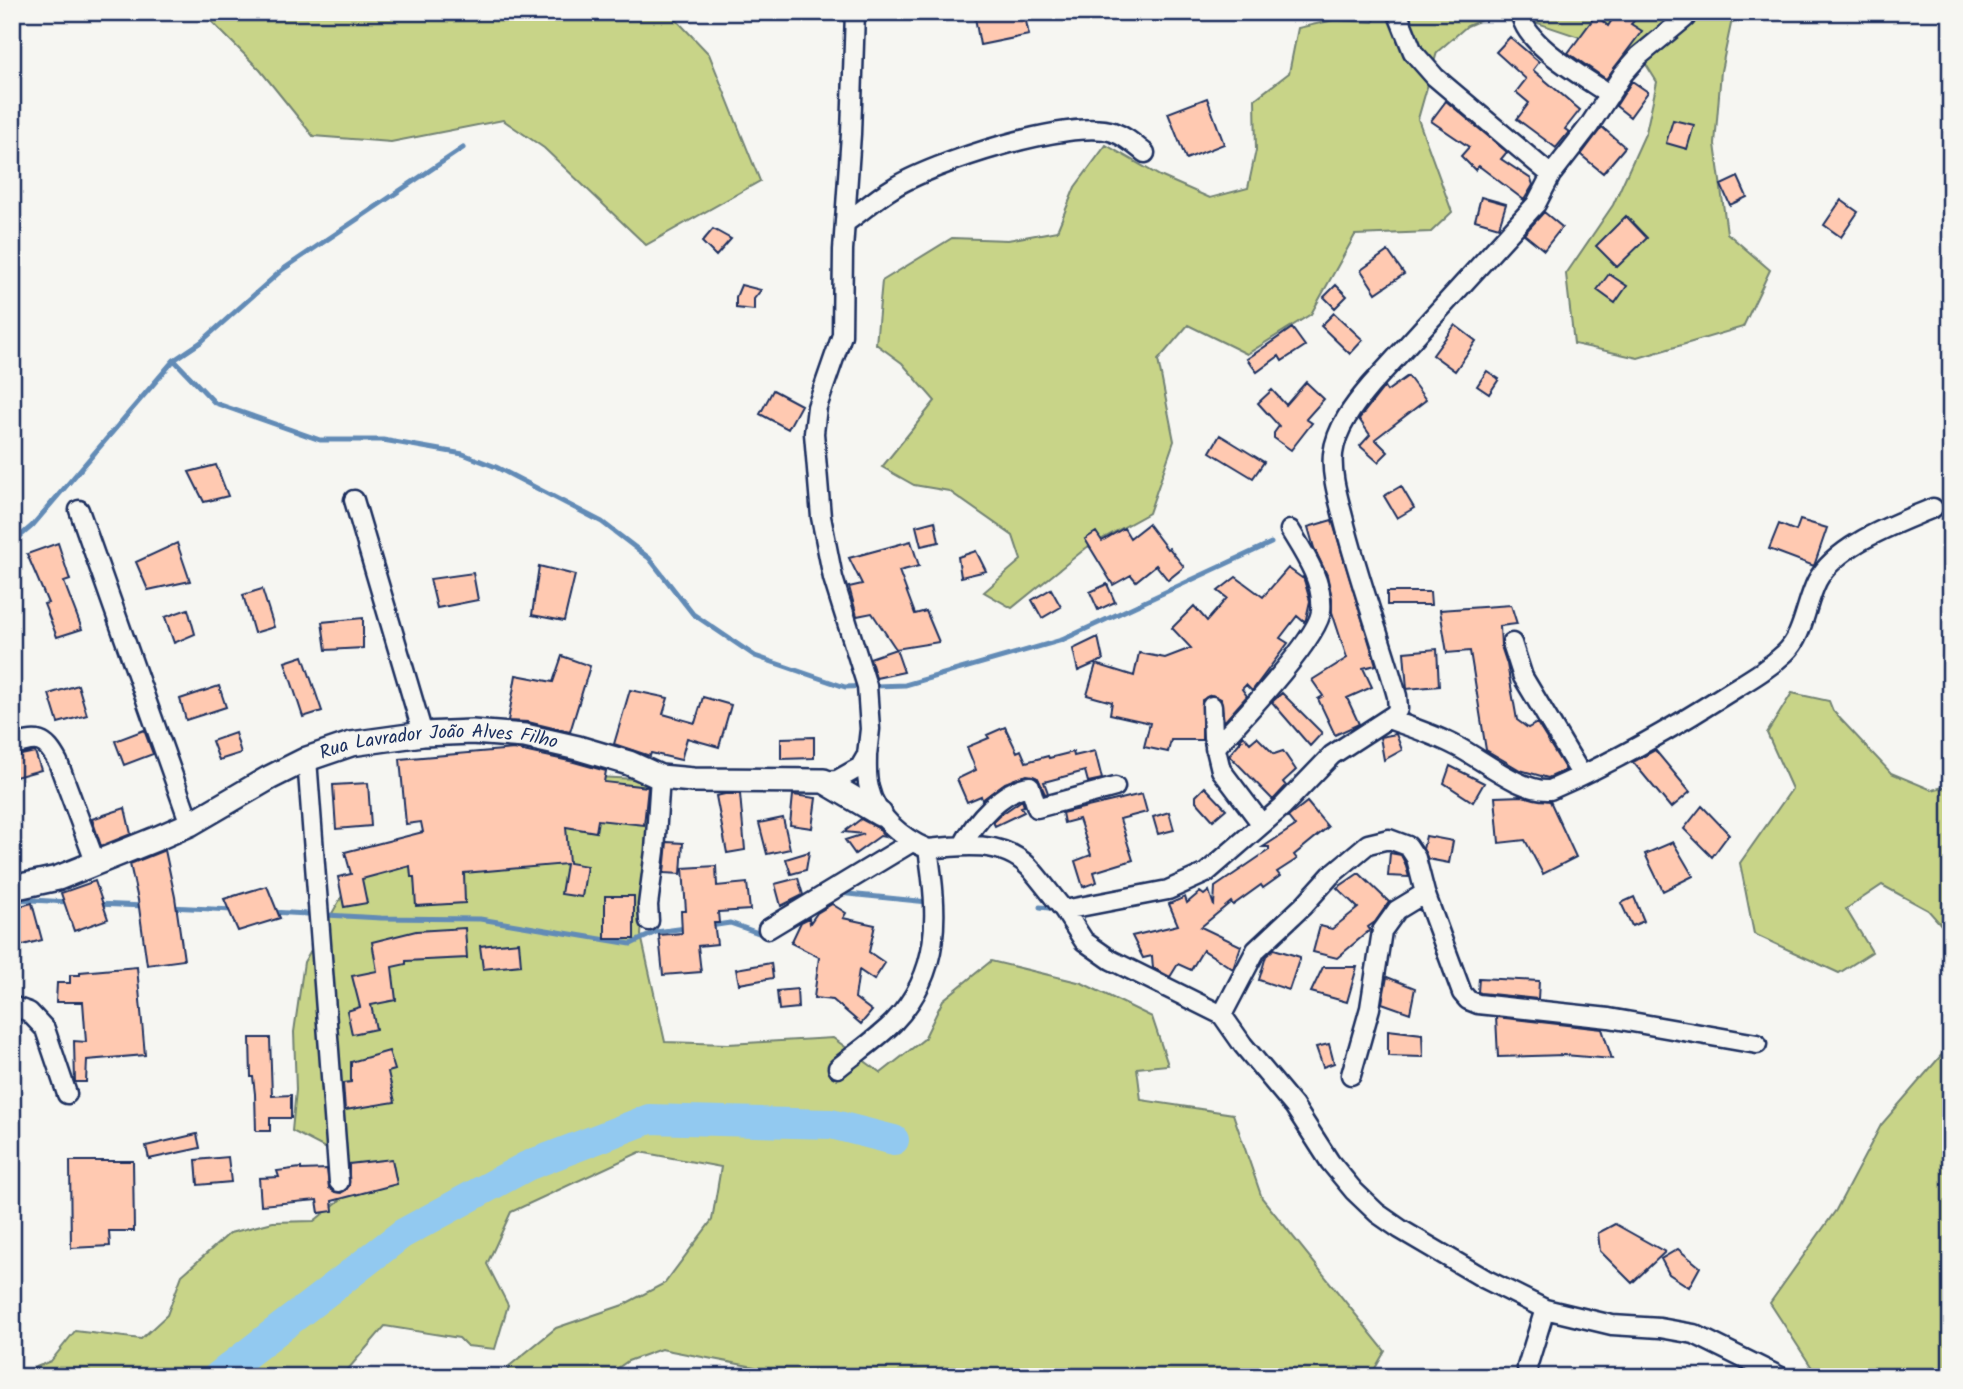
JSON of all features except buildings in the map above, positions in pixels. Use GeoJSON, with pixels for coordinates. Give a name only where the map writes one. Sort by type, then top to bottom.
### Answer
{"type":"FeatureCollection","features":[{"type":"Feature","properties":{"kind":"street"},"geometry":{"type":"LineString","coordinates":[[855,12],[842,335],[817,407],[814,433],[821,517],[833,578],[867,686],[870,729],[867,755],[869,789],[880,814]]}},
{"type":"Feature","properties":{"kind":"street"},"geometry":{"type":"LineString","coordinates":[[1397,12],[1413,52],[1435,77],[1551,176]]}},
{"type":"Feature","properties":{"kind":"street"},"geometry":{"type":"LineString","coordinates":[[1521,12],[1525,29],[1537,44],[1610,95]]}},
{"type":"Feature","properties":{"kind":"street"},"geometry":{"type":"LineString","coordinates":[[1064,910],[1168,890],[1206,873],[1282,807],[1332,755],[1388,719],[1398,709],[1397,696],[1349,544],[1338,499],[1333,463],[1337,435],[1357,401],[1536,204],[1551,176],[1623,74],[1639,56],[1685,18],[1688,12]]}},
{"type":"Feature","properties":{"kind":"street"},"geometry":{"type":"LineString","coordinates":[[845,223],[893,188],[908,181],[978,153],[1037,136],[1096,128],[1115,132],[1144,153]]}},
{"type":"Feature","properties":{"kind":"street"},"geometry":{"type":"LineString","coordinates":[[354,500],[423,734]]}},
{"type":"Feature","properties":{"kind":"street"},"geometry":{"type":"LineString","coordinates":[[1388,719],[1458,746],[1497,770],[1540,791],[1550,790],[1686,720],[1764,671],[1794,644],[1818,580],[1829,564],[1843,552],[1882,530],[1933,509]]}},
{"type":"Feature","properties":{"kind":"street"},"geometry":{"type":"LineString","coordinates":[[79,510],[190,824]]}},
{"type":"Feature","properties":{"kind":"street"},"geometry":{"type":"LineString","coordinates":[[1215,748],[1296,654],[1315,628],[1321,611],[1319,590],[1307,557],[1290,530]]}},
{"type":"Feature","properties":{"kind":"street"},"geometry":{"type":"LineString","coordinates":[[1512,643],[1523,677],[1581,774]]}},
{"type":"Feature","properties":{"kind":"street"},"geometry":{"type":"LineString","coordinates":[[1212,706],[1211,721],[1221,771],[1261,823]]}},
{"type":"Feature","properties":{"kind":"street","name":"Rua Lavrador João Alves Filho"},"geometry":{"type":"LineString","coordinates":[[12,888],[58,878],[190,824],[307,759],[351,744],[423,734],[472,732],[525,736],[616,759],[660,777],[693,780],[824,781]]}},
{"type":"Feature","properties":{"kind":"street"},"geometry":{"type":"LineString","coordinates":[[12,746],[29,740],[43,741],[51,750],[58,762],[96,864]]}},
{"type":"Feature","properties":{"kind":"street"},"geometry":{"type":"LineString","coordinates":[[824,781],[837,780],[860,767],[867,755]]}},
{"type":"Feature","properties":{"kind":"street"},"geometry":{"type":"LineString","coordinates":[[307,759],[339,1182]]}},
{"type":"Feature","properties":{"kind":"street"},"geometry":{"type":"LineString","coordinates":[[649,921],[648,905],[660,777]]}},
{"type":"Feature","properties":{"kind":"street"},"geometry":{"type":"LineString","coordinates":[[824,781],[880,814],[920,846],[934,882],[934,930],[927,968],[919,988],[899,1016],[838,1068]]}},
{"type":"Feature","properties":{"kind":"street"},"geometry":{"type":"LineString","coordinates":[[963,845],[971,827],[1017,787],[1030,786],[1037,808],[1115,787]]}},
{"type":"Feature","properties":{"kind":"street"},"geometry":{"type":"LineString","coordinates":[[1222,1015],[1256,950],[1303,906],[1331,875],[1368,844],[1389,839],[1408,846],[1416,858],[1425,893],[1462,993],[1468,1000],[1478,1004],[1609,1018],[1757,1044]]}},
{"type":"Feature","properties":{"kind":"street"},"geometry":{"type":"LineString","coordinates":[[768,929],[920,846],[993,847],[1013,855],[1028,866],[1064,910],[1083,941],[1111,960],[1222,1015],[1294,1106],[1330,1161],[1354,1191],[1377,1213],[1485,1279],[1545,1309],[1612,1325],[1660,1328],[1694,1334],[1781,1377]]}},
{"type":"Feature","properties":{"kind":"street"},"geometry":{"type":"LineString","coordinates":[[1351,1075],[1370,1008],[1382,931],[1397,910],[1425,893]]}},
{"type":"Feature","properties":{"kind":"street"},"geometry":{"type":"LineString","coordinates":[[12,1006],[29,1012],[45,1028],[67,1094]]}},
{"type":"Feature","properties":{"kind":"street"},"geometry":{"type":"LineString","coordinates":[[1529,1377],[1527,1367],[1545,1309]]}},
{"type":"Feature","properties":{"kind":"green space"},"geometry":{"type":"Polygon","coordinates":[[[202,12],[669,12],[709,54],[760,181],[646,245],[544,148],[503,120],[391,142],[313,136],[260,70],[202,12]]]}},
{"type":"Feature","properties":{"kind":"green space"},"geometry":{"type":"Polygon","coordinates":[[[1380,12],[1500,12],[1467,26],[1437,52],[1418,119],[1452,212],[1431,232],[1355,235],[1311,314],[1247,354],[1188,325],[1158,360],[1174,441],[1149,513],[1086,548],[1012,608],[984,592],[1021,560],[1013,536],[949,491],[914,485],[882,467],[935,401],[902,363],[876,344],[882,281],[952,238],[1008,240],[1057,231],[1075,187],[1106,145],[1160,176],[1210,198],[1248,188],[1256,150],[1255,99],[1289,73],[1298,28],[1334,20],[1373,22],[1380,12]]]}},
{"type":"Feature","properties":{"kind":"green space"},"geometry":{"type":"Polygon","coordinates":[[[1505,12],[1741,12],[1731,24],[1721,71],[1715,144],[1727,233],[1770,270],[1743,327],[1638,358],[1574,344],[1566,274],[1613,205],[1646,132],[1657,82],[1642,58],[1505,12]]]}},
{"type":"Feature","properties":{"kind":"green space"},"geometry":{"type":"Polygon","coordinates":[[[1792,693],[1829,701],[1833,711],[1891,773],[1932,790],[1951,785],[1951,936],[1928,910],[1882,885],[1846,909],[1872,952],[1839,973],[1754,934],[1740,863],[1792,789],[1767,733],[1792,693]]]}},
{"type":"Feature","properties":{"kind":"green space"},"geometry":{"type":"Polygon","coordinates":[[[559,775],[654,780],[641,935],[665,1042],[728,1044],[833,1038],[881,1073],[924,1039],[943,1000],[991,961],[1082,983],[1152,1017],[1168,1065],[1137,1068],[1141,1100],[1233,1114],[1262,1198],[1385,1351],[1370,1377],[745,1377],[754,1367],[661,1349],[628,1361],[605,1377],[512,1377],[508,1367],[556,1328],[623,1305],[665,1283],[712,1220],[721,1167],[640,1152],[511,1212],[487,1264],[508,1305],[495,1349],[467,1346],[459,1338],[385,1326],[344,1374],[338,1377],[12,1377],[51,1361],[75,1331],[141,1339],[167,1315],[182,1275],[230,1233],[273,1222],[314,1221],[345,1196],[333,1152],[292,1131],[296,1090],[294,1032],[304,962],[342,896],[376,855],[559,775]]]}},
{"type":"Feature","properties":{"kind":"green space"},"geometry":{"type":"Polygon","coordinates":[[[1951,1044],[1951,1377],[1818,1377],[1770,1303],[1836,1210],[1881,1125],[1951,1044]]]}},
{"type":"Feature","properties":{"kind":"waterway"},"geometry":{"type":"LineString","coordinates":[[12,543],[32,526],[174,360],[201,342],[282,270],[463,148]]}},
{"type":"Feature","properties":{"kind":"waterway"},"geometry":{"type":"LineString","coordinates":[[174,360],[215,403],[320,440],[383,440],[463,454],[496,467],[602,522],[649,558],[693,614],[755,656],[845,687],[905,685],[1062,640],[1271,543]]}},
{"type":"Feature","properties":{"kind":"waterway"},"geometry":{"type":"LineString","coordinates":[[838,893],[928,902]]}},
{"type":"Feature","properties":{"kind":"waterway"},"geometry":{"type":"LineString","coordinates":[[12,899],[69,902]]}},
{"type":"Feature","properties":{"kind":"waterway"},"geometry":{"type":"LineString","coordinates":[[96,904],[145,906]]}},
{"type":"Feature","properties":{"kind":"waterway"},"geometry":{"type":"LineString","coordinates":[[169,907],[233,910]]}},
{"type":"Feature","properties":{"kind":"waterway"},"geometry":{"type":"LineString","coordinates":[[1040,907],[1058,909]]}},
{"type":"Feature","properties":{"kind":"waterway"},"geometry":{"type":"LineString","coordinates":[[271,912],[381,918],[480,919],[631,944],[656,932],[686,928]]}},
{"type":"Feature","properties":{"kind":"waterway"},"geometry":{"type":"LineString","coordinates":[[710,926],[730,923],[767,936]]}},
{"type":"Feature","properties":{"kind":"waterway"},"geometry":{"type":"LineString","coordinates":[[217,1377],[402,1234],[527,1166],[649,1119],[831,1124],[894,1140]]}}]}
